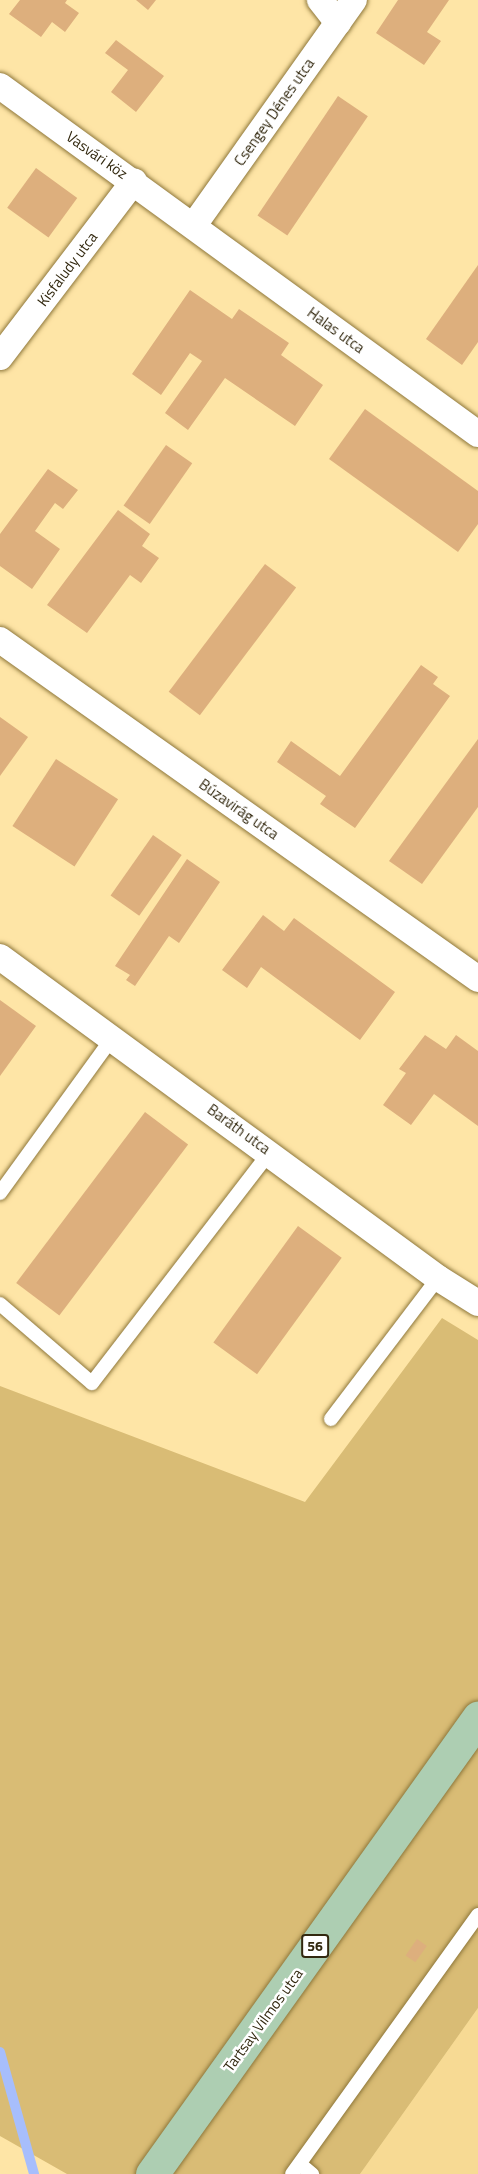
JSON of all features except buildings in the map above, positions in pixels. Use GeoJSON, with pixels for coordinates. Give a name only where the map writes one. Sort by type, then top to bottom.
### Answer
{"type":"FeatureCollection","features":[{"type":"Feature","properties":{"kind":"main road","name":"Tartsay Vilmos utca"},"geometry":{"type":"LineString","coordinates":[[152,2174],[478,1718]]}},
{"type":"Feature","properties":{"kind":"street"},"geometry":{"type":"LineString","coordinates":[[320,0],[338,23]]}},
{"type":"Feature","properties":{"kind":"street","name":"Csengey Dénes utca"},"geometry":{"type":"LineString","coordinates":[[195,225],[354,0]]}},
{"type":"Feature","properties":{"kind":"street","name":"Vasvári köz"},"geometry":{"type":"LineString","coordinates":[[0,86],[195,225]]}},
{"type":"Feature","properties":{"kind":"street","name":"Kisfaludy utca"},"geometry":{"type":"LineString","coordinates":[[0,357],[134,181]]}},
{"type":"Feature","properties":{"kind":"street","name":"Halas utca"},"geometry":{"type":"LineString","coordinates":[[195,225],[478,434]]}},
{"type":"Feature","properties":{"kind":"street","name":"Búzavirág utca"},"geometry":{"type":"LineString","coordinates":[[0,640],[478,979]]}},
{"type":"Feature","properties":{"kind":"street","name":"Baráth utca"},"geometry":{"type":"LineString","coordinates":[[0,957],[270,1152],[438,1278],[478,1303]]}},
{"type":"Feature","properties":{"kind":"lane"},"geometry":{"type":"LineString","coordinates":[[0,1193],[113,1037]]}},
{"type":"Feature","properties":{"kind":"lane"},"geometry":{"type":"LineString","coordinates":[[0,1304],[92,1383],[270,1152]]}},
{"type":"Feature","properties":{"kind":"lane"},"geometry":{"type":"LineString","coordinates":[[332,1419],[438,1278]]}},
{"type":"Feature","properties":{"kind":"lane"},"geometry":{"type":"LineString","coordinates":[[312,2174],[296,2169],[478,1915]]}},
{"type":"Feature","properties":{"kind":"shaded area"},"geometry":{"type":"Polygon","coordinates":[[[442,1318],[478,1340],[478,2008],[360,2174],[67,2174],[0,2136],[0,1386],[305,1502],[442,1318]]]}},
{"type":"Feature","properties":{"kind":"shaded area"},"geometry":{"type":"Polygon","coordinates":[[[478,2008],[478,2174],[360,2174],[478,2008]]]}},
{"type":"Feature","properties":{"kind":"waterway"},"geometry":{"type":"LineString","coordinates":[[0,2052],[34,2174]]}}]}
